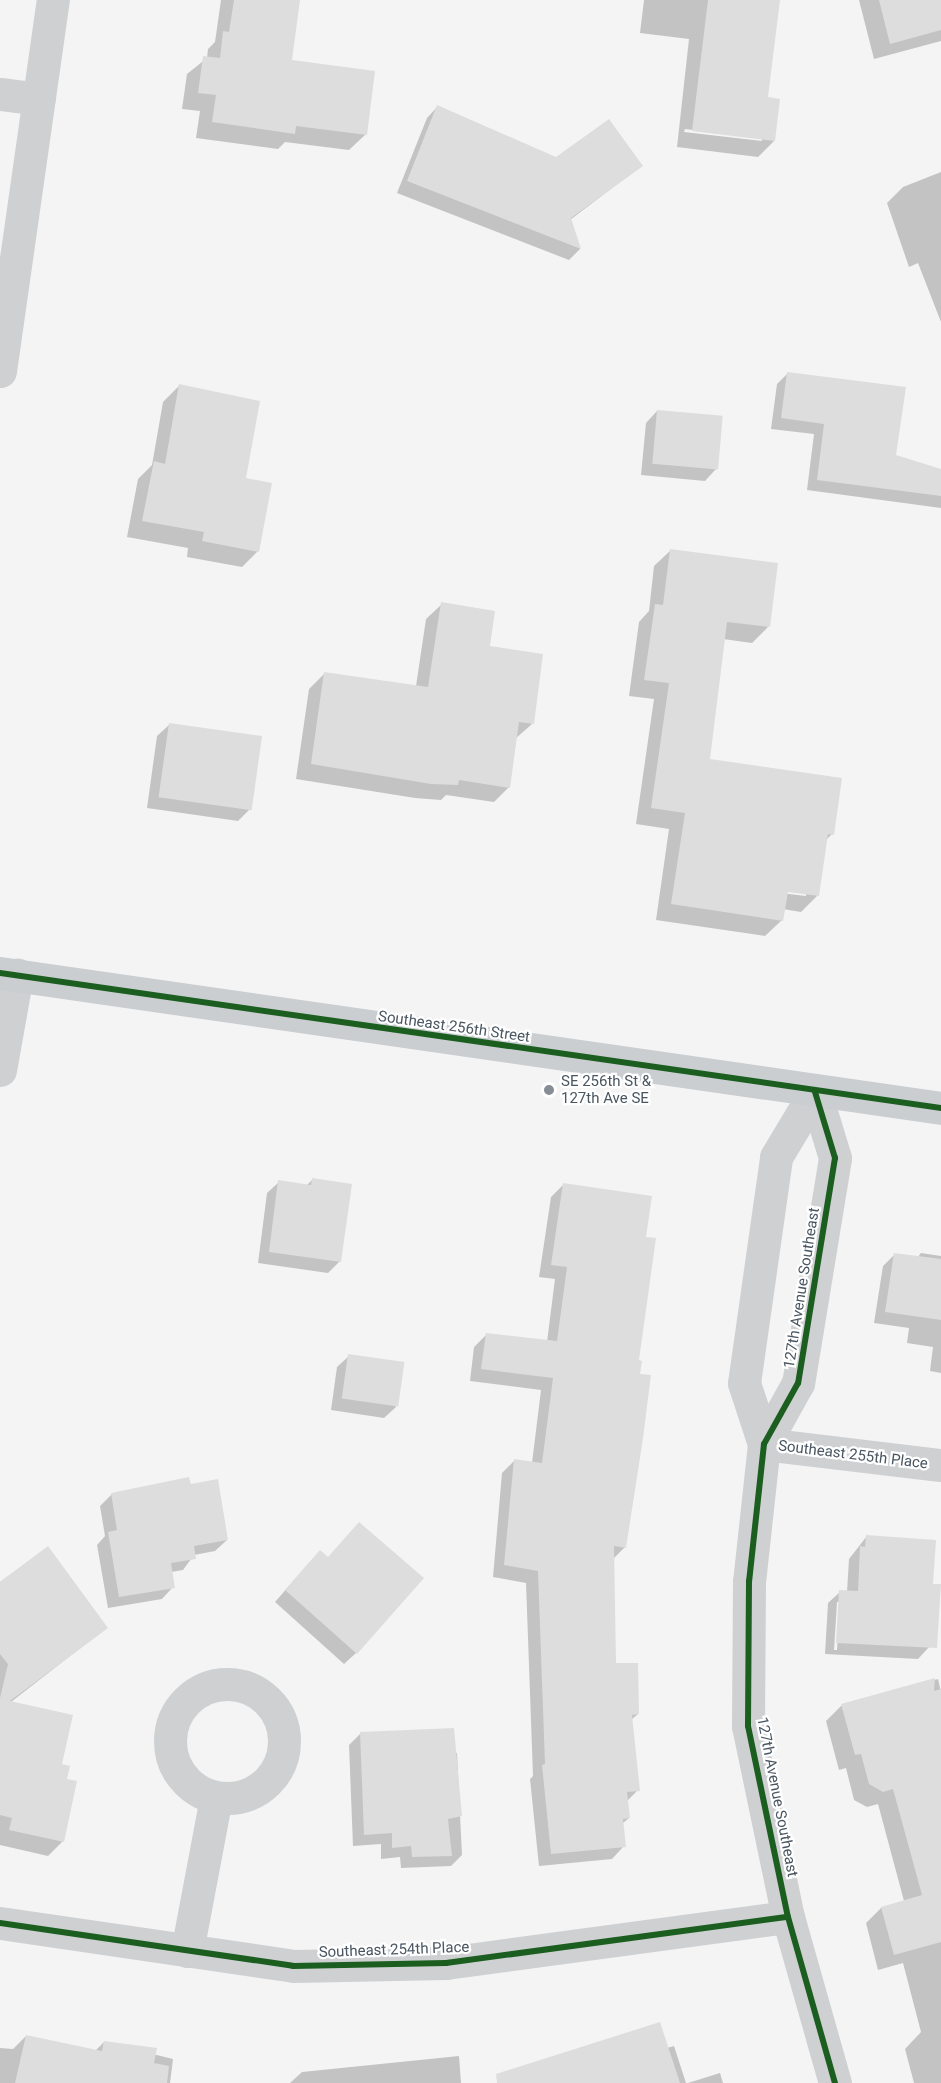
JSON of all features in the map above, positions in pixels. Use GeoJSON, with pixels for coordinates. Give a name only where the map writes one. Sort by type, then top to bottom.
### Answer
{"type":"FeatureCollection","features":[{"type":"Feature","properties":{"kind":"main road","name":"Southeast 256th Street"},"geometry":{"type":"LineString","coordinates":[[8,974],[815,1092],[941,1108]]}},
{"type":"Feature","properties":{"kind":"street"},"geometry":{"type":"LineString","coordinates":[[0,371],[53,0]]}},
{"type":"Feature","properties":{"kind":"street"},"geometry":{"type":"LineString","coordinates":[[0,94],[39,99]]}},
{"type":"Feature","properties":{"kind":"street"},"geometry":{"type":"LineString","coordinates":[[0,1070],[8,974]]}},
{"type":"Feature","properties":{"kind":"street","name":"127th Avenue Southeast"},"geometry":{"type":"LineString","coordinates":[[764,1444],[744,1383],[772,1179],[776,1157],[815,1092]]}},
{"type":"Feature","properties":{"kind":"street","name":"127th Avenue Southeast"},"geometry":{"type":"LineString","coordinates":[[815,1092],[835,1158],[798,1383],[764,1444],[749,1581],[748,1726],[788,1917],[835,2083]]}},
{"type":"Feature","properties":{"kind":"street","name":"Southeast 255th Place"},"geometry":{"type":"LineString","coordinates":[[764,1444],[941,1465]]}},
{"type":"Feature","properties":{"kind":"street"},"geometry":{"type":"LineString","coordinates":[[188,1951],[216,1798]]}},
{"type":"Feature","properties":{"kind":"street","name":"Southeast 254th Place"},"geometry":{"type":"LineString","coordinates":[[0,1923],[293,1966],[446,1963],[788,1917]]}},
{"type":"Feature","properties":{"kind":"building"},"geometry":{"type":"Polygon","coordinates":[[[234,0],[300,0],[292,60],[375,71],[367,135],[296,126],[295,134],[212,122],[216,95],[198,93],[203,56],[220,58],[223,31],[229,32],[234,0]]]}},
{"type":"Feature","properties":{"kind":"building"},"geometry":{"type":"Polygon","coordinates":[[[708,0],[780,0],[768,97],[780,99],[775,141],[692,131],[708,0]]]}},
{"type":"Feature","properties":{"kind":"building"},"geometry":{"type":"Polygon","coordinates":[[[879,0],[941,0],[941,30],[890,44],[879,0]]]}},
{"type":"Feature","properties":{"kind":"building"},"geometry":{"type":"Polygon","coordinates":[[[437,105],[556,157],[609,119],[643,166],[571,218],[581,249],[407,181],[437,105]]]}},
{"type":"Feature","properties":{"kind":"building"},"geometry":{"type":"Polygon","coordinates":[[[787,372],[906,387],[896,455],[941,469],[941,496],[817,480],[824,424],[781,418],[787,372]]]}},
{"type":"Feature","properties":{"kind":"building"},"geometry":{"type":"Polygon","coordinates":[[[179,384],[260,401],[246,478],[272,483],[259,552],[202,541],[204,532],[142,521],[154,461],[165,464],[179,384]]]}},
{"type":"Feature","properties":{"kind":"building"},"geometry":{"type":"Polygon","coordinates":[[[657,410],[723,416],[718,470],[652,464],[657,410]]]}},
{"type":"Feature","properties":{"kind":"building"},"geometry":{"type":"Polygon","coordinates":[[[670,549],[778,563],[770,627],[727,622],[710,759],[842,778],[834,835],[828,834],[819,896],[788,892],[783,921],[671,904],[685,813],[651,808],[669,683],[644,680],[655,604],[663,605],[670,549]]]}},
{"type":"Feature","properties":{"kind":"building"},"geometry":{"type":"Polygon","coordinates":[[[441,602],[495,611],[490,646],[543,654],[534,724],[519,722],[510,788],[459,780],[458,785],[431,784],[311,764],[324,672],[428,687],[441,602]]]}},
{"type":"Feature","properties":{"kind":"building"},"geometry":{"type":"Polygon","coordinates":[[[169,723],[262,736],[252,810],[159,797],[169,723]]]}},
{"type":"Feature","properties":{"kind":"building"},"geometry":{"type":"Polygon","coordinates":[[[312,1178],[352,1184],[341,1262],[269,1252],[278,1180],[311,1185],[312,1178]]]}},
{"type":"Feature","properties":{"kind":"building"},"geometry":{"type":"Polygon","coordinates":[[[563,1183],[652,1196],[646,1237],[656,1238],[639,1360],[642,1361],[640,1374],[651,1375],[643,1438],[626,1548],[614,1546],[616,1663],[638,1663],[639,1714],[632,1715],[640,1791],[627,1792],[630,1818],[623,1819],[626,1847],[551,1854],[542,1765],[545,1764],[538,1571],[504,1565],[514,1459],[542,1463],[553,1378],[481,1369],[486,1333],[557,1341],[567,1267],[551,1265],[563,1183]]]}},
{"type":"Feature","properties":{"kind":"building"},"geometry":{"type":"Polygon","coordinates":[[[894,1253],[941,1259],[941,1320],[885,1312],[894,1253]]]}},
{"type":"Feature","properties":{"kind":"building"},"geometry":{"type":"Polygon","coordinates":[[[348,1354],[404,1362],[398,1406],[342,1399],[348,1354]]]}},
{"type":"Feature","properties":{"kind":"building"},"geometry":{"type":"Polygon","coordinates":[[[189,1477],[191,1484],[218,1479],[228,1540],[194,1546],[196,1559],[171,1563],[175,1588],[119,1597],[108,1532],[117,1530],[111,1493],[189,1477]]]}},
{"type":"Feature","properties":{"kind":"building"},"geometry":{"type":"Polygon","coordinates":[[[359,1522],[424,1578],[357,1654],[285,1590],[320,1550],[328,1557],[359,1522]]]}},
{"type":"Feature","properties":{"kind":"building"},"geometry":{"type":"Polygon","coordinates":[[[866,1535],[936,1540],[933,1584],[941,1584],[937,1648],[836,1643],[839,1590],[858,1591],[860,1546],[865,1547],[866,1535]]]}},
{"type":"Feature","properties":{"kind":"building"},"geometry":{"type":"Polygon","coordinates":[[[48,1546],[108,1628],[10,1701],[73,1715],[62,1764],[70,1766],[67,1779],[77,1781],[64,1842],[9,1830],[12,1818],[0,1815],[0,1698],[8,1664],[0,1654],[0,1582],[48,1546]]]}},
{"type":"Feature","properties":{"kind":"building"},"geometry":{"type":"Polygon","coordinates":[[[935,1678],[934,1691],[941,1689],[941,1942],[894,1955],[881,1907],[922,1895],[893,1789],[883,1792],[869,1784],[861,1754],[855,1755],[841,1704],[935,1678]]]}},
{"type":"Feature","properties":{"kind":"building"},"geometry":{"type":"Polygon","coordinates":[[[454,1728],[462,1816],[448,1819],[452,1856],[412,1857],[411,1846],[392,1848],[392,1833],[364,1835],[360,1732],[454,1728]]]}},
{"type":"Feature","properties":{"kind":"building"},"geometry":{"type":"Polygon","coordinates":[[[660,2022],[680,2083],[497,2083],[496,2074],[660,2022]]]}},
{"type":"Feature","properties":{"kind":"building"},"geometry":{"type":"Polygon","coordinates":[[[26,2035],[102,2051],[104,2041],[157,2048],[154,2063],[169,2066],[167,2083],[15,2083],[26,2035]]]}},
{"type":"Feature","properties":{"kind":"cycle path"},"geometry":{"type":"LineString","coordinates":[[0,973],[941,1108]]}},
{"type":"Feature","properties":{"kind":"cycle path"},"geometry":{"type":"LineString","coordinates":[[815,1092],[835,1158],[798,1383],[764,1444],[749,1581],[748,1726],[788,1917],[835,2083]]}},
{"type":"Feature","properties":{"kind":"cycle path"},"geometry":{"type":"LineString","coordinates":[[0,1923],[293,1966],[446,1963],[788,1917]]}},
{"type":"Feature","properties":{"kind":"place","name":"SE 256th St & 127th Ave SE"},"geometry":{"type":"Point","coordinates":[549,1090]}}]}
